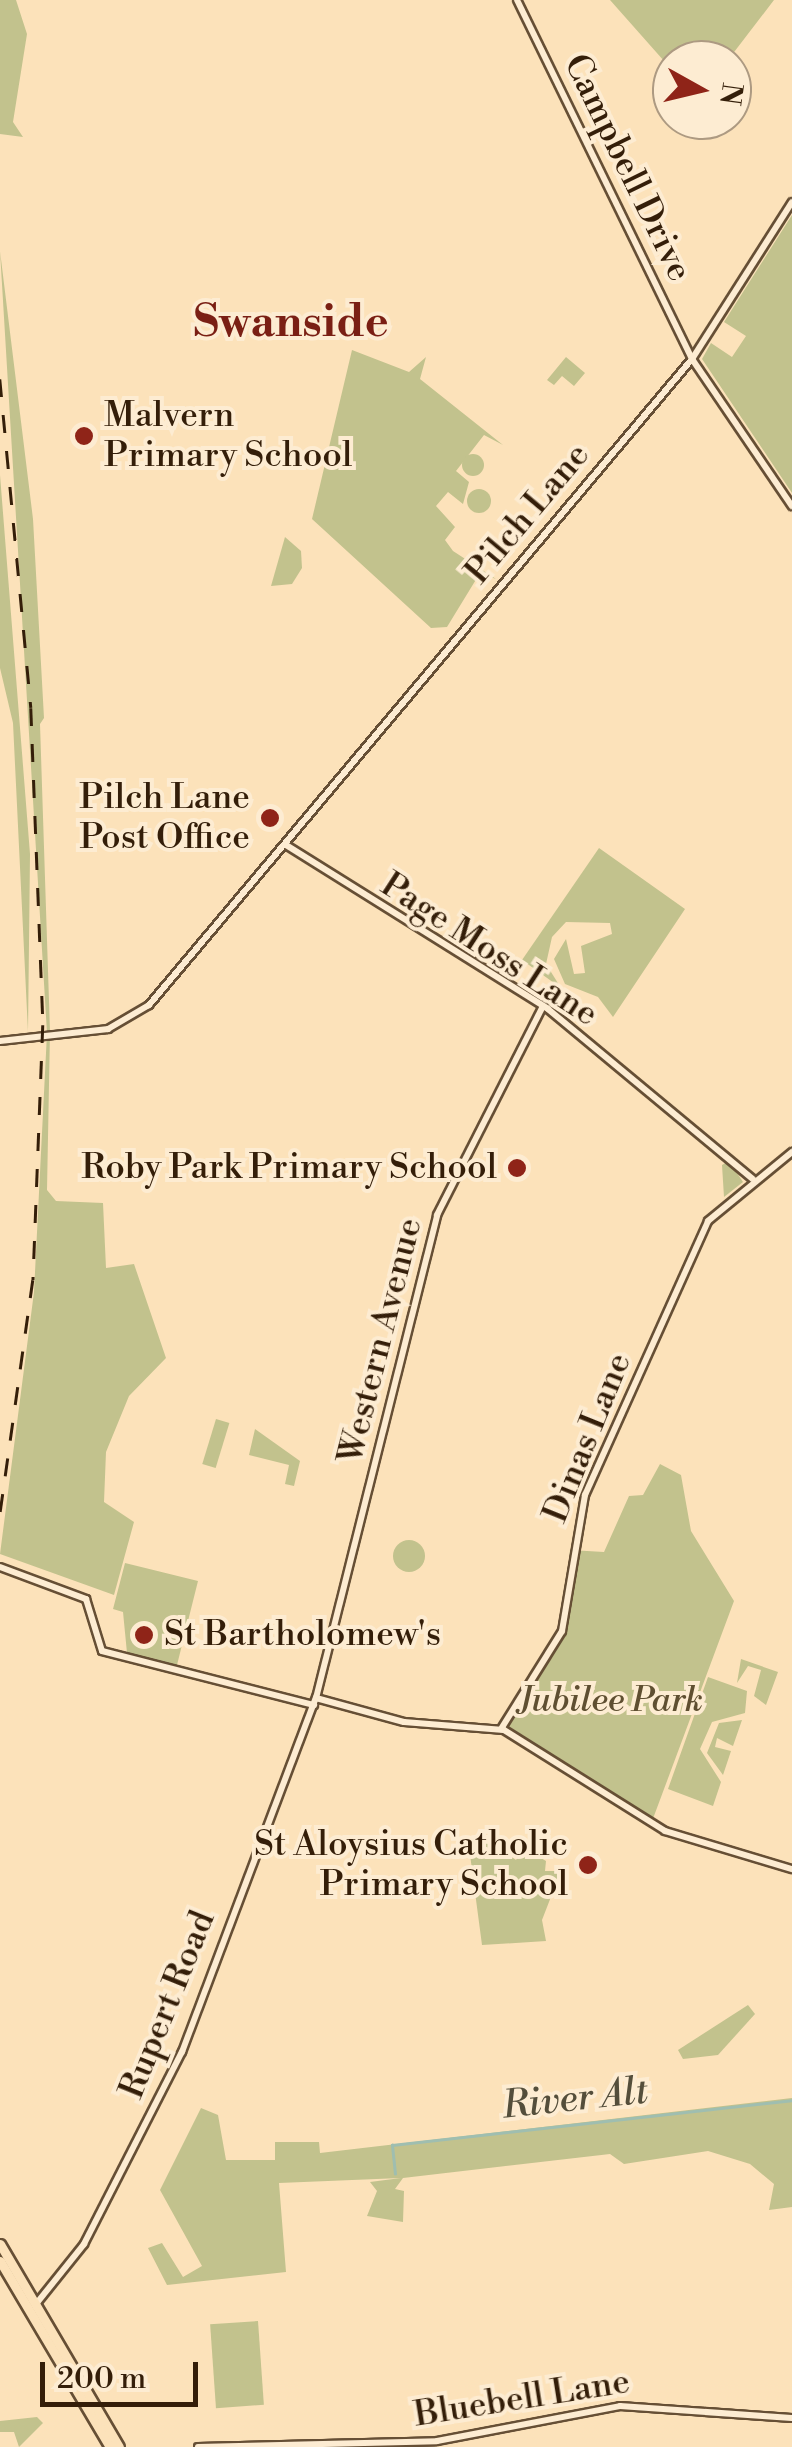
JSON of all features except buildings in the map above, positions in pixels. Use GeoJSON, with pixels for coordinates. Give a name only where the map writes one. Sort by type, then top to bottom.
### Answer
{"type":"FeatureCollection","features":[{"type":"Feature","properties":{"kind":"main road"},"geometry":{"type":"LineString","coordinates":[[0,2244],[110,2447]]}},
{"type":"Feature","properties":{"kind":"main road"},"geometry":{"type":"LineString","coordinates":[[0,2262],[120,2447]]}},
{"type":"Feature","properties":{"kind":"street","name":"Campbell Drive"},"geometry":{"type":"LineString","coordinates":[[516,0],[692,358],[792,506]]}},
{"type":"Feature","properties":{"kind":"street","name":"Pilch Lane"},"geometry":{"type":"LineString","coordinates":[[0,1041],[131,1020],[286,846],[354,752],[692,358],[792,202]]}},
{"type":"Feature","properties":{"kind":"street"},"geometry":{"type":"LineString","coordinates":[[683,340],[704,342]]}},
{"type":"Feature","properties":{"kind":"street","name":"Page Moss Lane"},"geometry":{"type":"LineString","coordinates":[[286,846],[542,1006],[753,1180]]}},
{"type":"Feature","properties":{"kind":"street","name":"Western Avenue"},"geometry":{"type":"LineString","coordinates":[[315,1702],[438,1215],[542,1006]]}},
{"type":"Feature","properties":{"kind":"street","name":"Dinas Lane"},"geometry":{"type":"LineString","coordinates":[[501,1729],[562,1631],[585,1495],[706,1225],[753,1180],[792,1152]]}},
{"type":"Feature","properties":{"kind":"street"},"geometry":{"type":"LineString","coordinates":[[0,1567],[89,1600],[102,1651],[395,1720],[501,1729],[666,1831],[792,1870]]}},
{"type":"Feature","properties":{"kind":"street","name":"Rupert Road"},"geometry":{"type":"LineString","coordinates":[[34,2305],[84,2244],[175,2066],[315,1702]]}},
{"type":"Feature","properties":{"kind":"street","name":"Bluebell Lane"},"geometry":{"type":"LineString","coordinates":[[198,2447],[436,2441],[620,2406],[792,2418]]}},
{"type":"Feature","properties":{"kind":"green space"},"geometry":{"type":"Polygon","coordinates":[[[0,0],[16,0],[27,34],[13,122],[23,137],[0,134],[0,0]]]}},
{"type":"Feature","properties":{"kind":"green space"},"geometry":{"type":"Polygon","coordinates":[[[610,0],[774,0],[743,40],[652,40],[652,47],[610,0]]]}},
{"type":"Feature","properties":{"kind":"green space"},"geometry":{"type":"Polygon","coordinates":[[[792,215],[792,493],[702,359],[711,343],[732,357],[746,336],[724,322],[792,215]]]}},
{"type":"Feature","properties":{"kind":"green space"},"geometry":{"type":"Polygon","coordinates":[[[0,251],[33,519],[44,718],[40,724],[50,1032],[47,1190],[56,1201],[103,1203],[106,1268],[134,1264],[166,1358],[129,1396],[106,1452],[104,1502],[134,1522],[114,1595],[0,1554],[34,1292],[47,1033],[0,251]]]}},
{"type":"Feature","properties":{"kind":"green space"},"geometry":{"type":"Polygon","coordinates":[[[352,350],[409,372],[426,357],[420,379],[503,445],[484,435],[456,471],[469,482],[463,504],[448,492],[436,506],[455,527],[445,540],[453,551],[496,579],[480,573],[447,627],[431,628],[312,519],[352,350]]]}},
{"type":"Feature","properties":{"kind":"green space"},"geometry":{"type":"Polygon","coordinates":[[[566,357],[585,373],[574,386],[562,376],[554,385],[547,380],[566,357]]]}},
{"type":"Feature","properties":{"kind":"green space"},"geometry":{"type":"Polygon","coordinates":[[[473,454],[481,457],[481,473],[473,476],[465,473],[462,465],[465,457],[473,454]]]}},
{"type":"Feature","properties":{"kind":"green space"},"geometry":{"type":"Polygon","coordinates":[[[0,475],[30,854],[28,1032],[13,723],[0,668],[0,475]]]}},
{"type":"Feature","properties":{"kind":"green space"},"geometry":{"type":"Polygon","coordinates":[[[479,489],[488,492],[488,510],[479,513],[470,510],[467,501],[470,492],[479,489]]]}},
{"type":"Feature","properties":{"kind":"green space"},"geometry":{"type":"Polygon","coordinates":[[[285,537],[301,551],[302,568],[292,584],[271,586],[285,537]]]}},
{"type":"Feature","properties":{"kind":"green space"},"geometry":{"type":"Polygon","coordinates":[[[599,848],[685,909],[613,1017],[598,997],[565,984],[554,959],[566,939],[574,974],[585,973],[581,946],[612,934],[610,923],[566,922],[552,937],[546,964],[561,988],[522,960],[599,848]]]}},
{"type":"Feature","properties":{"kind":"green space"},"geometry":{"type":"Polygon","coordinates":[[[729,1161],[743,1182],[724,1197],[722,1165],[729,1161]]]}},
{"type":"Feature","properties":{"kind":"green space"},"geometry":{"type":"Polygon","coordinates":[[[216,1419],[229,1423],[216,1468],[202,1464],[216,1419]]]}},
{"type":"Feature","properties":{"kind":"green space"},"geometry":{"type":"Polygon","coordinates":[[[255,1429],[300,1461],[294,1486],[285,1484],[289,1465],[249,1455],[255,1429]]]}},
{"type":"Feature","properties":{"kind":"green space","name":"Jubilee Park"},"geometry":{"type":"Polygon","coordinates":[[[660,1464],[681,1475],[691,1531],[734,1601],[651,1824],[501,1729],[562,1631],[570,1550],[604,1552],[629,1496],[643,1495],[660,1464]]]}},
{"type":"Feature","properties":{"kind":"green space"},"geometry":{"type":"Polygon","coordinates":[[[409,1540],[421,1544],[425,1556],[421,1568],[409,1572],[397,1568],[393,1556],[397,1544],[409,1540]]]}},
{"type":"Feature","properties":{"kind":"green space"},"geometry":{"type":"Polygon","coordinates":[[[125,1563],[198,1581],[176,1669],[127,1653],[123,1612],[113,1609],[125,1563]]]}},
{"type":"Feature","properties":{"kind":"green space"},"geometry":{"type":"Polygon","coordinates":[[[741,1659],[778,1672],[766,1705],[754,1696],[761,1670],[748,1666],[737,1683],[741,1659]]]}},
{"type":"Feature","properties":{"kind":"green space"},"geometry":{"type":"Polygon","coordinates":[[[708,1677],[747,1691],[745,1713],[712,1722],[700,1749],[721,1782],[713,1806],[668,1789],[708,1677]]]}},
{"type":"Feature","properties":{"kind":"green space"},"geometry":{"type":"Polygon","coordinates":[[[742,1720],[733,1746],[717,1738],[715,1747],[731,1751],[723,1775],[707,1753],[719,1723],[742,1720]]]}},
{"type":"Feature","properties":{"kind":"green space"},"geometry":{"type":"Polygon","coordinates":[[[480,1835],[516,1860],[524,1848],[546,1861],[545,1871],[561,1871],[542,1920],[546,1941],[482,1945],[469,1847],[480,1835]]]}},
{"type":"Feature","properties":{"kind":"green space"},"geometry":{"type":"Polygon","coordinates":[[[748,2005],[755,2014],[718,2055],[683,2059],[678,2050],[748,2005]]]}},
{"type":"Feature","properties":{"kind":"green space"},"geometry":{"type":"Polygon","coordinates":[[[792,2098],[792,2207],[769,2210],[774,2184],[750,2164],[708,2151],[624,2164],[610,2154],[403,2178],[395,2189],[404,2191],[403,2222],[367,2216],[377,2191],[370,2182],[401,2178],[279,2183],[286,2272],[167,2285],[148,2248],[162,2243],[183,2277],[202,2266],[160,2190],[201,2108],[218,2115],[226,2160],[275,2160],[275,2142],[319,2142],[320,2153],[792,2098]]]}},
{"type":"Feature","properties":{"kind":"green space"},"geometry":{"type":"Polygon","coordinates":[[[258,2321],[264,2405],[216,2408],[210,2324],[258,2321]]]}},
{"type":"Feature","properties":{"kind":"green space"},"geometry":{"type":"Polygon","coordinates":[[[37,2417],[43,2423],[19,2447],[14,2432],[0,2432],[0,2421],[37,2417]]]}},
{"type":"Feature","properties":{"kind":"waterway","name":"River Alt"},"geometry":{"type":"LineString","coordinates":[[395,2174],[392,2145],[792,2100]]}},
{"type":"Feature","properties":{"kind":"railway"},"geometry":{"type":"LineString","coordinates":[[0,379],[31,708],[43,1025],[33,1280],[0,1516]]}},
{"type":"Feature","properties":{"kind":"place","name":"Malvern Primary School"},"geometry":{"type":"Point","coordinates":[84,436]}},
{"type":"Feature","properties":{"kind":"place","name":"Pilch Lane Post Office"},"geometry":{"type":"Point","coordinates":[270,818]}},
{"type":"Feature","properties":{"kind":"place","name":"Roby Park Primary School"},"geometry":{"type":"Point","coordinates":[517,1168]}},
{"type":"Feature","properties":{"kind":"place","name":"St Bartholomew's"},"geometry":{"type":"Point","coordinates":[144,1635]}},
{"type":"Feature","properties":{"kind":"place","name":"St Aloysius Catholic Primary School"},"geometry":{"type":"Point","coordinates":[588,1865]}},
{"type":"Feature","properties":{"kind":"district","name":"Swanside"},"geometry":{"type":"Point","coordinates":[291,323]}}]}
